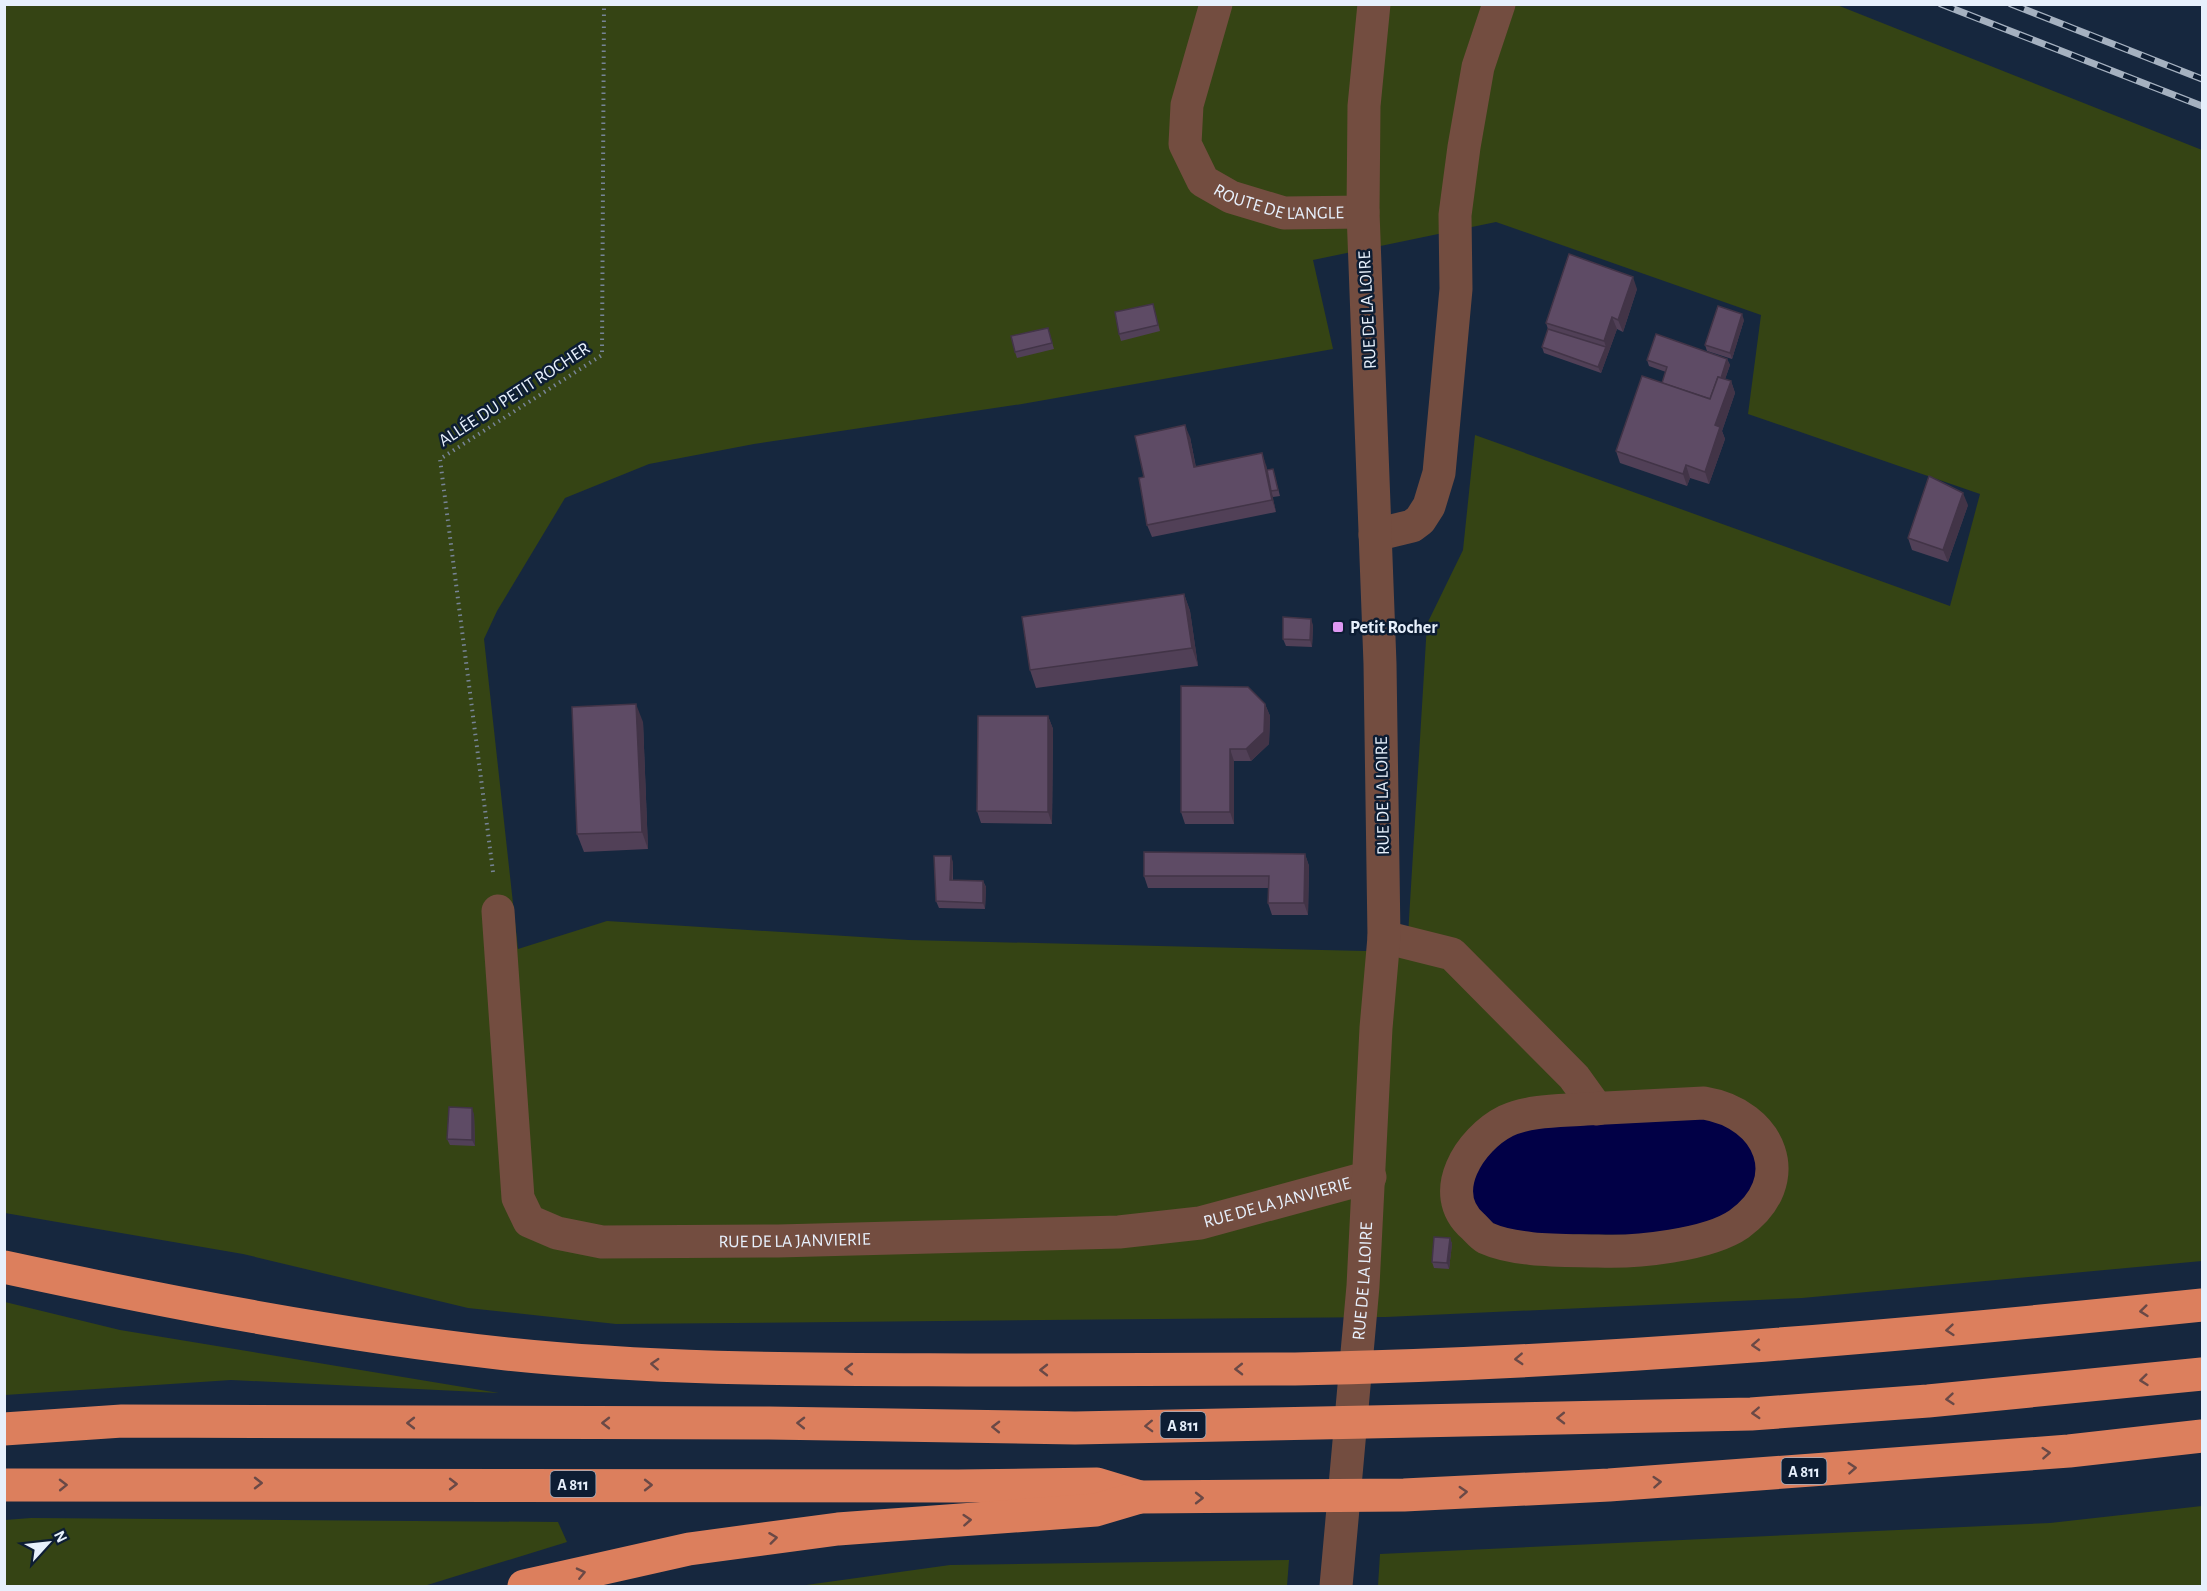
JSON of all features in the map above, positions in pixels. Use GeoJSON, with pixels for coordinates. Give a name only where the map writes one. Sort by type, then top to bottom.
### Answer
{"type":"FeatureCollection","features":[{"type":"Feature","properties":{"kind":"highway"},"geometry":{"type":"LineString","coordinates":[[4,1267],[341,1333],[512,1354],[652,1364],[826,1369],[1298,1368],[1425,1364],[1775,1344],[1984,1328],[2202,1305]]}},
{"type":"Feature","properties":{"kind":"highway","name":"A 811"},"geometry":{"type":"LineString","coordinates":[[4,1430],[122,1421],[769,1423],[1075,1428],[1751,1414],[1928,1401],[2202,1374]]}},
{"type":"Feature","properties":{"kind":"highway","name":"A 811"},"geometry":{"type":"LineString","coordinates":[[4,1485],[958,1486],[1097,1484],[1140,1497],[1276,1498],[1404,1495],[1751,1476],[2069,1451],[2202,1436]]}},
{"type":"Feature","properties":{"kind":"highway"},"geometry":{"type":"LineString","coordinates":[[524,1587],[689,1549],[838,1530],[1096,1509],[1140,1497]]}},
{"type":"Feature","properties":{"kind":"street","name":"ROUTE DE L'ANGLE"},"geometry":{"type":"LineString","coordinates":[[1216,4],[1187,105],[1185,144],[1203,181],[1231,197],[1284,213],[1363,212]]}},
{"type":"Feature","properties":{"kind":"street","name":"RUE DE LA LOIRE"},"geometry":{"type":"LineString","coordinates":[[1335,1587],[1363,1286],[1376,1028],[1384,937],[1375,535],[1363,212],[1364,106],[1374,4]]}},
{"type":"Feature","properties":{"kind":"street"},"geometry":{"type":"LineString","coordinates":[[1375,535],[1412,526],[1420,520],[1429,506],[1438,473],[1456,289],[1455,215],[1462,158],[1478,67],[1499,4]]}},
{"type":"Feature","properties":{"kind":"street","name":"RUE DE LA JANVIERIE"},"geometry":{"type":"LineString","coordinates":[[498,911],[518,1198],[529,1221],[557,1233],[602,1242],[731,1242],[1119,1232],[1200,1223],[1370,1177]]}},
{"type":"Feature","properties":{"kind":"street"},"geometry":{"type":"LineString","coordinates":[[1384,937],[1452,954],[1574,1077],[1597,1109]]}},
{"type":"Feature","properties":{"kind":"street"},"geometry":{"type":"LineString","coordinates":[[1704,1103],[1721,1106],[1741,1116],[1759,1134],[1773,1157],[1772,1184],[1760,1206],[1737,1225],[1699,1242],[1605,1252],[1526,1248],[1486,1238],[1464,1219],[1455,1194],[1461,1167],[1482,1137],[1508,1120],[1541,1112],[1597,1109],[1704,1103]]}},
{"type":"Feature","properties":{"kind":"path","name":"ALLÉE DU PETIT ROCHER"},"geometry":{"type":"LineString","coordinates":[[498,911],[440,459],[602,355],[604,4]]}},
{"type":"Feature","properties":{"kind":"green space"},"geometry":{"type":"Polygon","coordinates":[[[4,5],[1837,5],[2202,150],[2202,1261],[1802,1298],[1386,1317],[616,1324],[468,1308],[243,1254],[5,1213],[4,5]],[[1496,222],[1313,260],[1333,349],[1022,404],[754,444],[649,464],[565,498],[497,611],[484,639],[518,949],[607,921],[909,940],[1407,952],[1427,624],[1463,550],[1475,435],[1950,606],[1980,494],[1748,414],[1761,315],[1496,222]]]}},
{"type":"Feature","properties":{"kind":"green space"},"geometry":{"type":"Polygon","coordinates":[[[5,1302],[120,1330],[499,1393],[231,1380],[5,1395],[5,1302]]]}},
{"type":"Feature","properties":{"kind":"green space"},"geometry":{"type":"Polygon","coordinates":[[[2202,1506],[2202,1586],[1378,1586],[1380,1554],[2050,1523],[2202,1506]]]}},
{"type":"Feature","properties":{"kind":"green space"},"geometry":{"type":"Polygon","coordinates":[[[31,1518],[558,1522],[567,1542],[424,1586],[5,1586],[5,1520],[31,1518]]]}},
{"type":"Feature","properties":{"kind":"green space"},"geometry":{"type":"Polygon","coordinates":[[[1289,1560],[1287,1586],[799,1586],[950,1565],[1289,1560]]]}},
{"type":"Feature","properties":{"kind":"shaded area"},"geometry":{"type":"Polygon","coordinates":[[[1706,1116],[1741,1130],[1761,1167],[1754,1186],[1738,1207],[1712,1222],[1645,1235],[1504,1234],[1472,1209],[1473,1167],[1517,1127],[1706,1116]]]}},
{"type":"Feature","properties":{"kind":"building"},"geometry":{"type":"Polygon","coordinates":[[[1569,254],[1633,277],[1618,320],[1612,317],[1604,341],[1546,323],[1569,254]]]}},
{"type":"Feature","properties":{"kind":"building"},"geometry":{"type":"Polygon","coordinates":[[[1153,304],[1158,325],[1119,334],[1115,312],[1153,304]]]}},
{"type":"Feature","properties":{"kind":"building"},"geometry":{"type":"Polygon","coordinates":[[[1718,306],[1742,314],[1730,353],[1705,345],[1718,306]]]}},
{"type":"Feature","properties":{"kind":"building"},"geometry":{"type":"Polygon","coordinates":[[[1048,328],[1052,343],[1015,352],[1011,336],[1048,328]]]}},
{"type":"Feature","properties":{"kind":"building"},"geometry":{"type":"Polygon","coordinates":[[[1548,329],[1606,347],[1598,367],[1542,347],[1548,329]]]}},
{"type":"Feature","properties":{"kind":"building"},"geometry":{"type":"Polygon","coordinates":[[[1656,334],[1727,359],[1721,378],[1718,377],[1710,399],[1662,383],[1667,367],[1647,360],[1656,334]]]}},
{"type":"Feature","properties":{"kind":"building"},"geometry":{"type":"Polygon","coordinates":[[[1642,376],[1710,399],[1718,377],[1731,381],[1715,425],[1720,427],[1705,472],[1686,465],[1683,474],[1616,451],[1642,376]]]}},
{"type":"Feature","properties":{"kind":"building"},"geometry":{"type":"Polygon","coordinates":[[[1185,425],[1194,467],[1262,453],[1272,500],[1147,525],[1139,478],[1144,477],[1135,436],[1185,425]]]}},
{"type":"Feature","properties":{"kind":"building"},"geometry":{"type":"Polygon","coordinates":[[[1273,469],[1278,490],[1271,491],[1267,470],[1273,469]]]}},
{"type":"Feature","properties":{"kind":"building"},"geometry":{"type":"Polygon","coordinates":[[[1929,476],[1963,493],[1943,550],[1908,538],[1929,476]]]}},
{"type":"Feature","properties":{"kind":"building"},"geometry":{"type":"Polygon","coordinates":[[[1184,594],[1192,648],[1030,670],[1022,617],[1184,594]]]}},
{"type":"Feature","properties":{"kind":"building"},"geometry":{"type":"Polygon","coordinates":[[[1283,617],[1311,619],[1310,640],[1283,639],[1283,617]]]}},
{"type":"Feature","properties":{"kind":"building"},"geometry":{"type":"Polygon","coordinates":[[[1181,686],[1248,687],[1265,704],[1264,732],[1246,749],[1230,749],[1230,812],[1181,812],[1181,686]]]}},
{"type":"Feature","properties":{"kind":"building"},"geometry":{"type":"Polygon","coordinates":[[[636,704],[642,832],[577,834],[572,707],[636,704]]]}},
{"type":"Feature","properties":{"kind":"building"},"geometry":{"type":"Polygon","coordinates":[[[978,716],[1048,716],[1048,812],[977,811],[978,716]]]}},
{"type":"Feature","properties":{"kind":"building"},"geometry":{"type":"Polygon","coordinates":[[[1144,852],[1305,854],[1304,903],[1268,903],[1269,876],[1144,876],[1144,852]]]}},
{"type":"Feature","properties":{"kind":"building"},"geometry":{"type":"Polygon","coordinates":[[[934,856],[951,856],[950,880],[983,881],[983,903],[936,901],[934,856]]]}},
{"type":"Feature","properties":{"kind":"building"},"geometry":{"type":"Polygon","coordinates":[[[449,1107],[472,1108],[472,1140],[447,1139],[449,1107]]]}},
{"type":"Feature","properties":{"kind":"building"},"geometry":{"type":"Polygon","coordinates":[[[1434,1237],[1450,1238],[1447,1263],[1432,1262],[1434,1237]]]}},
{"type":"Feature","properties":{"kind":"railway"},"geometry":{"type":"LineString","coordinates":[[1941,4],[2202,106]]}},
{"type":"Feature","properties":{"kind":"railway"},"geometry":{"type":"LineString","coordinates":[[2011,4],[2202,79]]}},
{"type":"Feature","properties":{"kind":"place","name":"Petit Rocher"},"geometry":{"type":"Point","coordinates":[1338,627]}}]}
